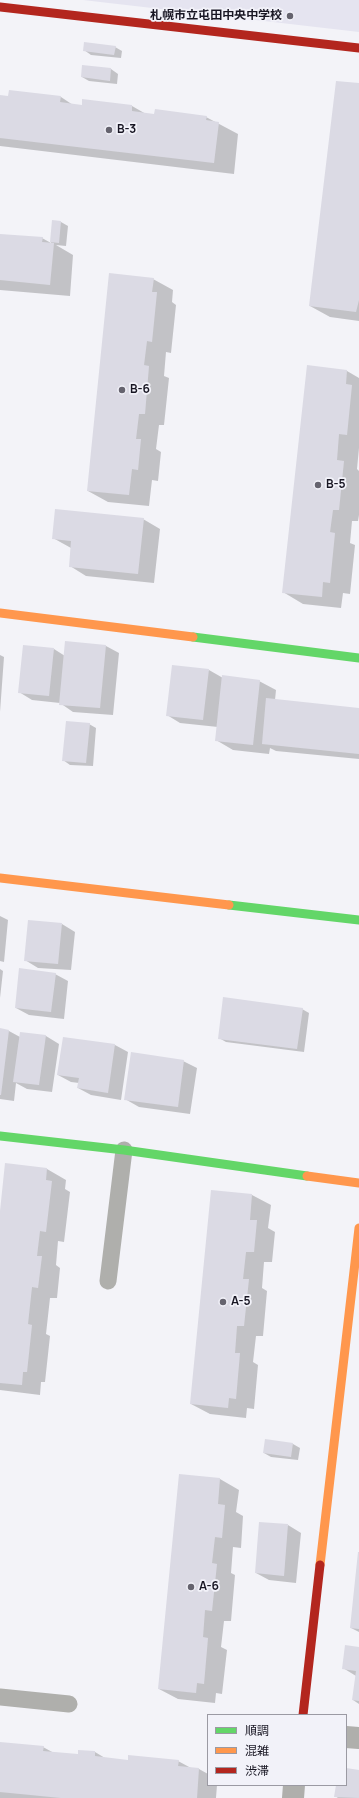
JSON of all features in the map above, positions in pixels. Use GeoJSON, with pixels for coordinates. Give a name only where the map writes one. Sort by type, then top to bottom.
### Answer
{"type":"FeatureCollection","features":[{"type":"Feature","properties":{"kind":"street"},"geometry":{"type":"LineString","coordinates":[[0,7],[359,48]]}},
{"type":"Feature","properties":{"kind":"street"},"geometry":{"type":"LineString","coordinates":[[0,613],[359,658]]}},
{"type":"Feature","properties":{"kind":"street"},"geometry":{"type":"LineString","coordinates":[[0,878],[359,920]]}},
{"type":"Feature","properties":{"kind":"street"},"geometry":{"type":"LineString","coordinates":[[0,1136],[124,1150],[359,1183]]}},
{"type":"Feature","properties":{"kind":"street"},"geometry":{"type":"LineString","coordinates":[[303,1714],[359,1228]]}},
{"type":"Feature","properties":{"kind":"street"},"geometry":{"type":"LineString","coordinates":[[347,1737],[359,1738]]}},
{"type":"Feature","properties":{"kind":"street"},"geometry":{"type":"LineString","coordinates":[[292,1798],[294,1786]]}},
{"type":"Feature","properties":{"kind":"lane"},"geometry":{"type":"LineString","coordinates":[[108,1281],[124,1150]]}},
{"type":"Feature","properties":{"kind":"lane"},"geometry":{"type":"LineString","coordinates":[[0,1697],[69,1704]]}},
{"type":"Feature","properties":{"kind":"shaded area","name":"札幌市立屯田中央中学校"},"geometry":{"type":"Polygon","coordinates":[[[83,0],[359,0],[359,32],[83,0]]]}},
{"type":"Feature","properties":{"kind":"building"},"geometry":{"type":"Polygon","coordinates":[[[84,42],[116,46],[114,55],[83,51],[84,42]]]}},
{"type":"Feature","properties":{"kind":"building"},"geometry":{"type":"Polygon","coordinates":[[[82,65],[111,68],[110,81],[81,77],[82,65]]]}},
{"type":"Feature","properties":{"kind":"building"},"geometry":{"type":"Polygon","coordinates":[[[336,81],[359,83],[359,300],[356,312],[309,306],[336,81]]]}},
{"type":"Feature","properties":{"kind":"building","name":"B-3"},"geometry":{"type":"Polygon","coordinates":[[[9,90],[61,96],[60,102],[82,105],[82,99],[132,105],[132,111],[154,114],[155,109],[207,116],[206,120],[219,122],[214,163],[0,138],[0,95],[8,96],[9,90]]]}},
{"type":"Feature","properties":{"kind":"building"},"geometry":{"type":"Polygon","coordinates":[[[52,220],[61,221],[59,243],[50,242],[52,220]]]}},
{"type":"Feature","properties":{"kind":"building"},"geometry":{"type":"Polygon","coordinates":[[[0,234],[43,237],[42,242],[54,243],[50,285],[0,280],[0,234]]]}},
{"type":"Feature","properties":{"kind":"building","name":"B-6"},"geometry":{"type":"Polygon","coordinates":[[[109,273],[154,278],[152,292],[157,292],[152,342],[147,341],[144,365],[149,366],[145,414],[139,414],[136,439],[141,439],[138,470],[132,469],[129,495],[87,491],[109,273]]]}},
{"type":"Feature","properties":{"kind":"building","name":"B-5"},"geometry":{"type":"Polygon","coordinates":[[[307,365],[347,370],[346,384],[352,385],[347,435],[339,434],[337,460],[344,461],[339,510],[333,510],[330,532],[335,533],[330,583],[323,582],[322,597],[282,593],[307,365]]]}},
{"type":"Feature","properties":{"kind":"building"},"geometry":{"type":"Polygon","coordinates":[[[55,509],[144,518],[138,574],[69,567],[71,541],[52,539],[55,509]]]}},
{"type":"Feature","properties":{"kind":"building"},"geometry":{"type":"Polygon","coordinates":[[[65,641],[106,645],[100,708],[59,705],[65,641]]]}},
{"type":"Feature","properties":{"kind":"building"},"geometry":{"type":"Polygon","coordinates":[[[23,645],[54,648],[49,696],[18,693],[23,645]]]}},
{"type":"Feature","properties":{"kind":"building"},"geometry":{"type":"Polygon","coordinates":[[[172,665],[209,669],[203,720],[166,716],[172,665]]]}},
{"type":"Feature","properties":{"kind":"building"},"geometry":{"type":"Polygon","coordinates":[[[222,675],[260,680],[253,745],[215,741],[222,675]]]}},
{"type":"Feature","properties":{"kind":"building"},"geometry":{"type":"Polygon","coordinates":[[[266,698],[359,708],[359,754],[262,744],[266,698]]]}},
{"type":"Feature","properties":{"kind":"building"},"geometry":{"type":"Polygon","coordinates":[[[66,721],[90,723],[86,763],[62,761],[66,721]]]}},
{"type":"Feature","properties":{"kind":"building"},"geometry":{"type":"Polygon","coordinates":[[[28,920],[62,923],[58,964],[24,961],[28,920]]]}},
{"type":"Feature","properties":{"kind":"building"},"geometry":{"type":"Polygon","coordinates":[[[19,968],[56,973],[51,1012],[15,1008],[19,968]]]}},
{"type":"Feature","properties":{"kind":"building"},"geometry":{"type":"Polygon","coordinates":[[[223,997],[303,1008],[297,1049],[218,1039],[223,997]]]}},
{"type":"Feature","properties":{"kind":"building"},"geometry":{"type":"Polygon","coordinates":[[[0,1028],[9,1030],[1,1095],[0,1095],[0,1028]]]}},
{"type":"Feature","properties":{"kind":"building"},"geometry":{"type":"Polygon","coordinates":[[[20,1032],[46,1035],[39,1085],[13,1082],[20,1032]]]}},
{"type":"Feature","properties":{"kind":"building"},"geometry":{"type":"Polygon","coordinates":[[[63,1037],[115,1044],[108,1093],[77,1088],[79,1078],[57,1075],[63,1037]]]}},
{"type":"Feature","properties":{"kind":"building"},"geometry":{"type":"Polygon","coordinates":[[[131,1052],[184,1060],[178,1107],[124,1100],[131,1052]]]}},
{"type":"Feature","properties":{"kind":"building"},"geometry":{"type":"Polygon","coordinates":[[[5,1163],[47,1168],[46,1180],[52,1181],[46,1232],[40,1231],[37,1256],[42,1256],[38,1288],[32,1287],[28,1324],[32,1325],[27,1372],[23,1372],[22,1385],[0,1383],[0,1211],[5,1163]]]}},
{"type":"Feature","properties":{"kind":"building","name":"A-5"},"geometry":{"type":"Polygon","coordinates":[[[211,1190],[252,1194],[250,1220],[257,1220],[254,1252],[246,1252],[243,1279],[249,1279],[244,1326],[237,1326],[235,1353],[240,1353],[236,1399],[229,1398],[228,1408],[190,1404],[211,1190]]]}},
{"type":"Feature","properties":{"kind":"building"},"geometry":{"type":"Polygon","coordinates":[[[265,1439],[293,1443],[291,1457],[263,1453],[265,1439]]]}},
{"type":"Feature","properties":{"kind":"building","name":"A-6"},"geometry":{"type":"Polygon","coordinates":[[[179,1474],[220,1478],[218,1504],[225,1505],[222,1538],[215,1537],[212,1563],[217,1564],[212,1611],[205,1610],[203,1637],[208,1638],[204,1684],[197,1683],[196,1693],[158,1689],[179,1474]]]}},
{"type":"Feature","properties":{"kind":"building"},"geometry":{"type":"Polygon","coordinates":[[[259,1522],[288,1524],[284,1576],[255,1573],[259,1522]]]}},
{"type":"Feature","properties":{"kind":"building"},"geometry":{"type":"Polygon","coordinates":[[[359,1552],[359,1629],[350,1628],[359,1552]]]}},
{"type":"Feature","properties":{"kind":"building"},"geometry":{"type":"Polygon","coordinates":[[[345,1645],[359,1647],[359,1701],[352,1700],[356,1671],[342,1669],[345,1645]]]}},
{"type":"Feature","properties":{"kind":"building"},"geometry":{"type":"Polygon","coordinates":[[[0,1742],[44,1746],[43,1751],[78,1754],[78,1750],[95,1751],[95,1756],[128,1760],[128,1755],[179,1760],[178,1766],[199,1768],[197,1798],[61,1798],[0,1792],[0,1742]]]}},
{"type":"Feature","properties":{"kind":"building"},"geometry":{"type":"Polygon","coordinates":[[[347,1768],[359,1770],[359,1798],[334,1797],[336,1786],[347,1786],[347,1768]]]}},
{"type":"Feature","properties":{"kind":"traffic: fast"},"geometry":{"type":"LineString","coordinates":[[193,637],[359,658]]}},
{"type":"Feature","properties":{"kind":"traffic: fast"},"geometry":{"type":"LineString","coordinates":[[229,905],[359,920]]}},
{"type":"Feature","properties":{"kind":"traffic: fast"},"geometry":{"type":"LineString","coordinates":[[0,1136],[124,1150],[307,1176]]}},
{"type":"Feature","properties":{"kind":"traffic: slow"},"geometry":{"type":"LineString","coordinates":[[0,613],[193,637]]}},
{"type":"Feature","properties":{"kind":"traffic: slow"},"geometry":{"type":"LineString","coordinates":[[0,878],[229,905]]}},
{"type":"Feature","properties":{"kind":"traffic: slow"},"geometry":{"type":"LineString","coordinates":[[307,1176],[359,1183]]}},
{"type":"Feature","properties":{"kind":"traffic: slow"},"geometry":{"type":"LineString","coordinates":[[320,1565],[359,1228]]}},
{"type":"Feature","properties":{"kind":"traffic: jam"},"geometry":{"type":"LineString","coordinates":[[0,7],[359,48]]}},
{"type":"Feature","properties":{"kind":"traffic: jam"},"geometry":{"type":"LineString","coordinates":[[303,1714],[320,1565]]}},
{"type":"Feature","properties":{"kind":"place","name":"札幌市立屯田中央中学校"},"geometry":{"type":"Point","coordinates":[290,16]}},
{"type":"Feature","properties":{"kind":"place","name":"B-3"},"geometry":{"type":"Point","coordinates":[109,130]}},
{"type":"Feature","properties":{"kind":"place","name":"B-6"},"geometry":{"type":"Point","coordinates":[122,390]}},
{"type":"Feature","properties":{"kind":"place","name":"B-5"},"geometry":{"type":"Point","coordinates":[318,485]}},
{"type":"Feature","properties":{"kind":"place","name":"A-5"},"geometry":{"type":"Point","coordinates":[223,1302]}},
{"type":"Feature","properties":{"kind":"place","name":"A-6"},"geometry":{"type":"Point","coordinates":[191,1587]}}]}
